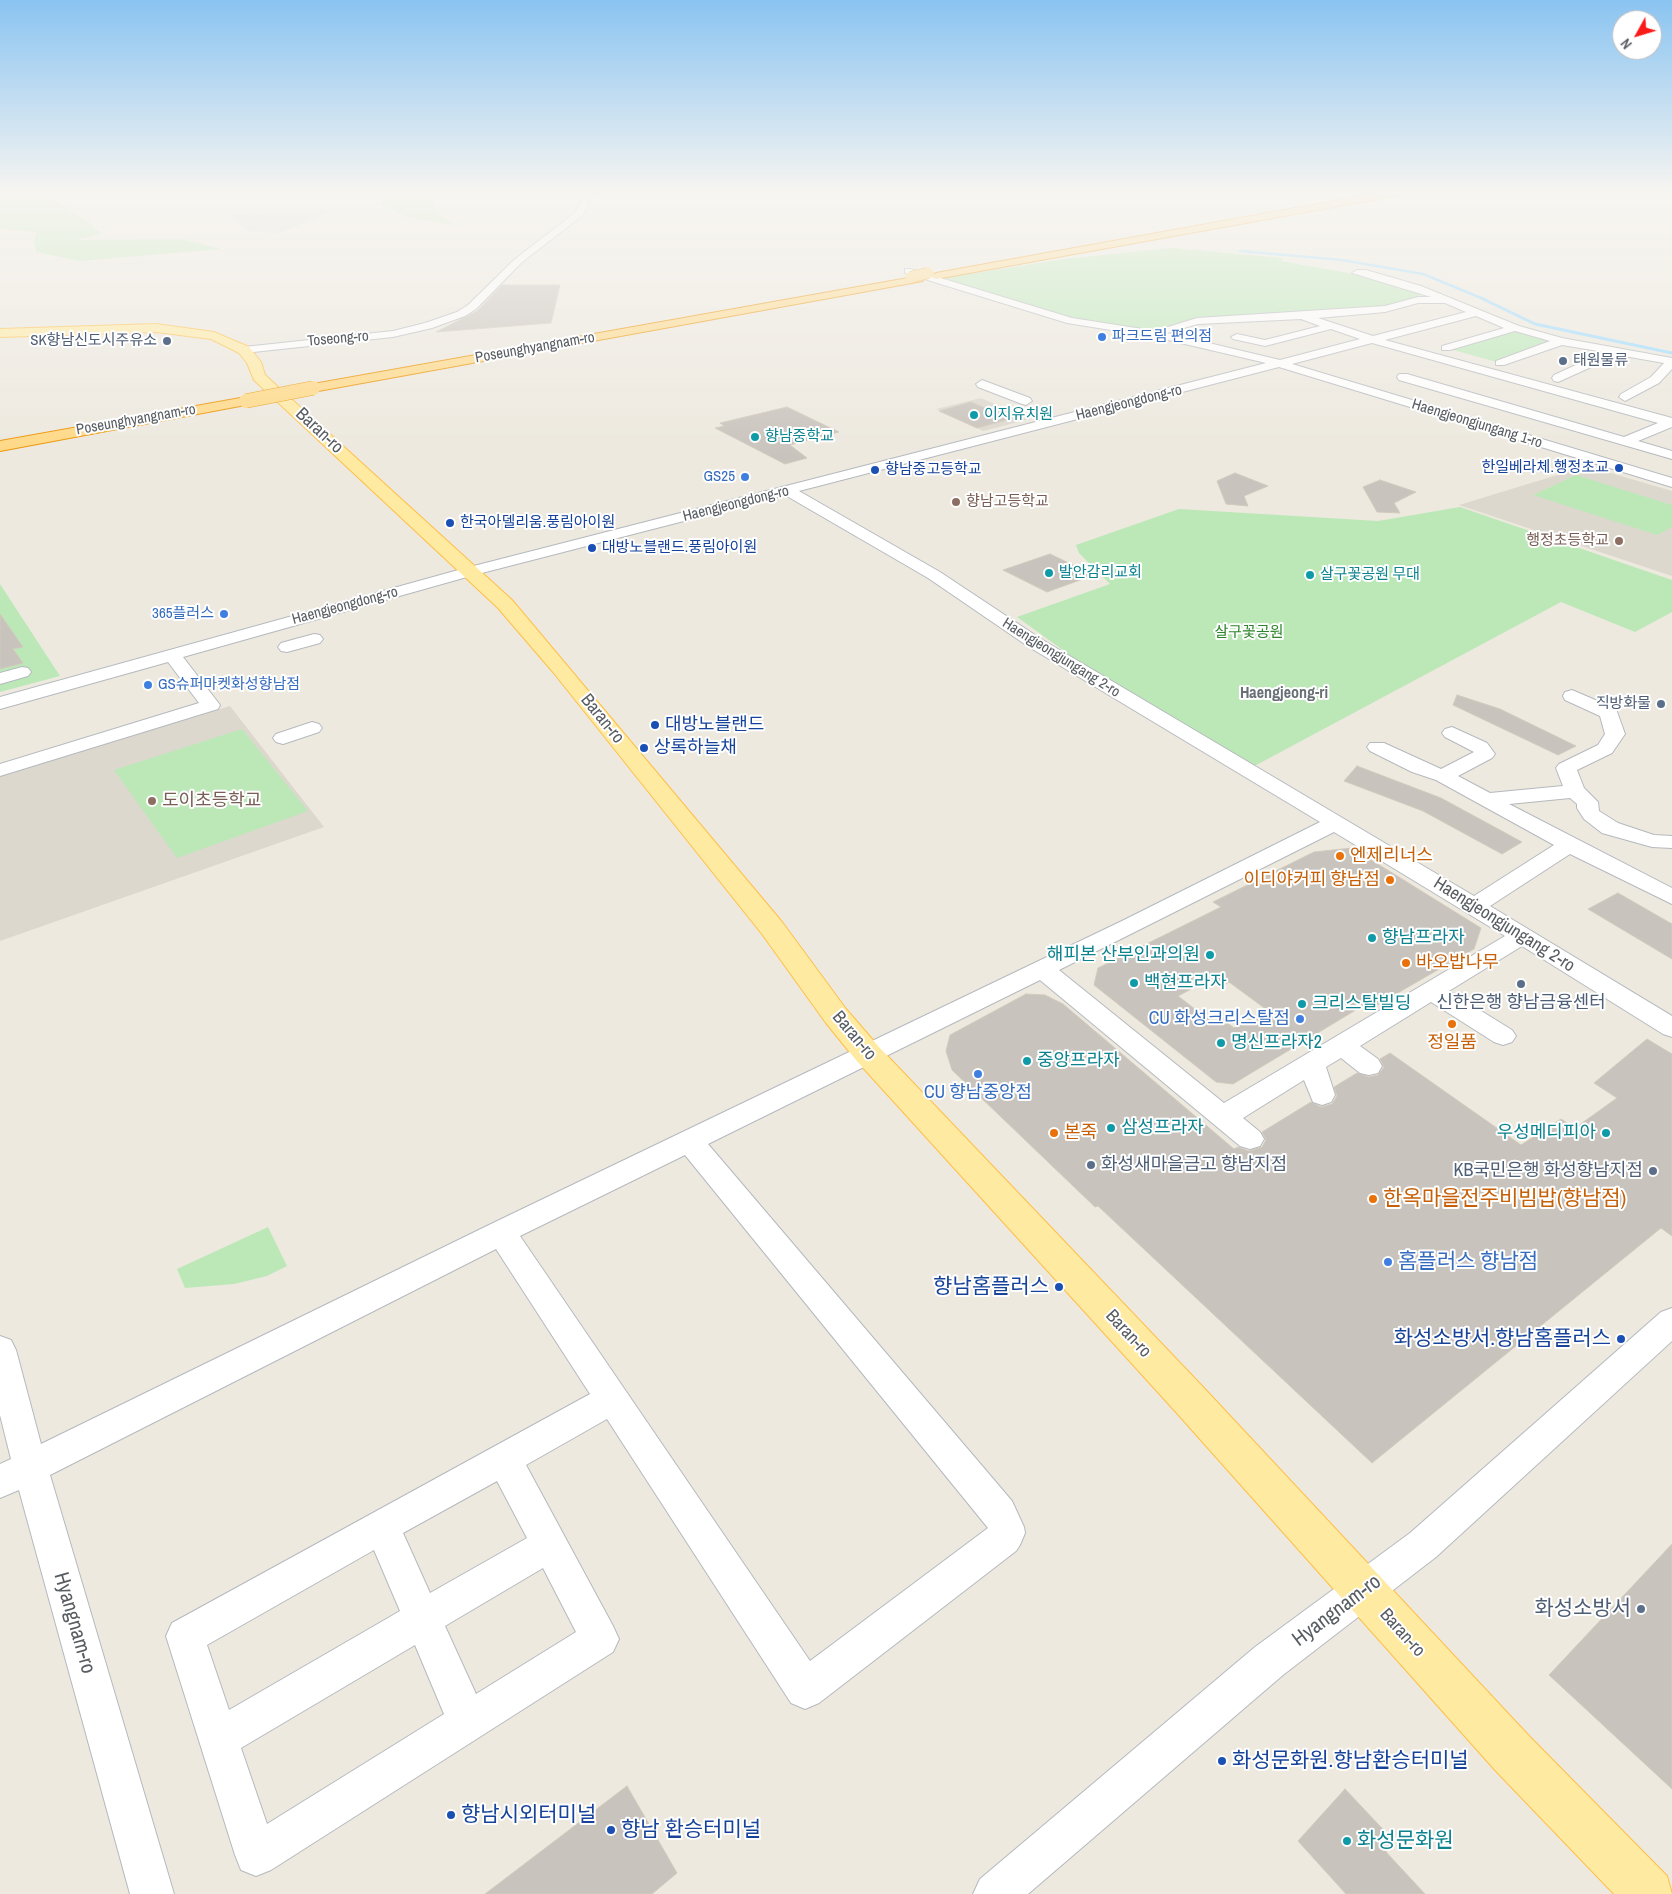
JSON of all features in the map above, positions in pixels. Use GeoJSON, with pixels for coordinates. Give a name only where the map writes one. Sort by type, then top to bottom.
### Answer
{"type":"FeatureCollection","features":[{"type":"Feature","properties":{"kind":"highway","name":"Poseunghyangnam-ro"},"geometry":{"type":"LineString","coordinates":[[0,439],[243,398],[885,281]]}},
{"type":"Feature","properties":{"kind":"highway","name":"Poseunghyangnam-ro"},"geometry":{"type":"LineString","coordinates":[[0,446],[243,398]]}},
{"type":"Feature","properties":{"kind":"main road"},"geometry":{"type":"LineString","coordinates":[[0,333],[156,328],[214,336],[244,350]]}},
{"type":"Feature","properties":{"kind":"main road","name":"Baran-ro"},"geometry":{"type":"LineString","coordinates":[[244,350],[254,362],[258,377],[505,604],[560,668],[772,928],[836,1016],[867,1053],[1512,1753],[1649,1894]]}},
{"type":"Feature","properties":{"kind":"street","name":"Toseong-ro"},"geometry":{"type":"LineString","coordinates":[[244,350],[301,342],[393,334],[446,321],[472,307],[498,281]]}},
{"type":"Feature","properties":{"kind":"street","name":"Haengjeongjungang 1-ro"},"geometry":{"type":"LineString","coordinates":[[941,281],[1071,321],[1155,334],[1226,348],[1672,483]]}},
{"type":"Feature","properties":{"kind":"street"},"geometry":{"type":"LineString","coordinates":[[1392,281],[1417,288],[1516,328],[1561,341],[1672,361]]}},
{"type":"Feature","properties":{"kind":"street"},"geometry":{"type":"LineString","coordinates":[[1417,288],[1420,295],[1418,300]]}},
{"type":"Feature","properties":{"kind":"street"},"geometry":{"type":"LineString","coordinates":[[1155,334],[1216,320],[1302,316],[1385,309],[1418,300],[1450,302]]}},
{"type":"Feature","properties":{"kind":"street","name":"Haengjeongdong-ro"},"geometry":{"type":"LineString","coordinates":[[0,703],[468,572],[1282,364],[1475,312]]}},
{"type":"Feature","properties":{"kind":"street"},"geometry":{"type":"LineString","coordinates":[[1302,316],[1374,340],[1671,422]]}},
{"type":"Feature","properties":{"kind":"street"},"geometry":{"type":"LineString","coordinates":[[1185,326],[1212,331]]}},
{"type":"Feature","properties":{"kind":"street"},"geometry":{"type":"LineString","coordinates":[[1230,335],[1265,343],[1332,326]]}},
{"type":"Feature","properties":{"kind":"street"},"geometry":{"type":"LineString","coordinates":[[1446,348],[1516,328]]}},
{"type":"Feature","properties":{"kind":"street"},"geometry":{"type":"LineString","coordinates":[[1394,334],[1592,388]]}},
{"type":"Feature","properties":{"kind":"street"},"geometry":{"type":"LineString","coordinates":[[1500,363],[1561,341]]}},
{"type":"Feature","properties":{"kind":"street"},"geometry":{"type":"LineString","coordinates":[[1558,378],[1616,351]]}},
{"type":"Feature","properties":{"kind":"street"},"geometry":{"type":"LineString","coordinates":[[1644,402],[1621,396],[1655,380],[1672,361]]}},
{"type":"Feature","properties":{"kind":"street"},"geometry":{"type":"LineString","coordinates":[[1364,389],[1453,362]]}},
{"type":"Feature","properties":{"kind":"street"},"geometry":{"type":"LineString","coordinates":[[1403,377],[1672,455]]}},
{"type":"Feature","properties":{"kind":"street"},"geometry":{"type":"LineString","coordinates":[[982,384],[1026,401]]}},
{"type":"Feature","properties":{"kind":"street"},"geometry":{"type":"LineString","coordinates":[[1625,441],[1671,422]]}},
{"type":"Feature","properties":{"kind":"street","name":"Haengjeongjungang 2-ro"},"geometry":{"type":"LineString","coordinates":[[789,491],[934,575],[1035,643],[1474,906],[1672,1028]]}},
{"type":"Feature","properties":{"kind":"street"},"geometry":{"type":"LineString","coordinates":[[287,647],[314,640]]}},
{"type":"Feature","properties":{"kind":"street"},"geometry":{"type":"LineString","coordinates":[[0,770],[211,705],[172,654]]}},
{"type":"Feature","properties":{"kind":"street"},"geometry":{"type":"LineString","coordinates":[[0,678],[22,672]]}},
{"type":"Feature","properties":{"kind":"street"},"geometry":{"type":"LineString","coordinates":[[1572,696],[1609,713],[1615,734],[1605,749],[1572,763],[1566,768],[1575,791],[1588,802],[1591,815],[1610,828],[1652,840],[1672,842]]}},
{"type":"Feature","properties":{"kind":"street"},"geometry":{"type":"LineString","coordinates":[[283,738],[312,728]]}},
{"type":"Feature","properties":{"kind":"street"},"geometry":{"type":"LineString","coordinates":[[1442,776],[1485,754],[1480,747],[1452,734]]}},
{"type":"Feature","properties":{"kind":"street"},"geometry":{"type":"LineString","coordinates":[[1377,747],[1418,768],[1442,776],[1569,845],[1672,897]]}},
{"type":"Feature","properties":{"kind":"street"},"geometry":{"type":"LineString","coordinates":[[1486,800],[1575,791]]}},
{"type":"Feature","properties":{"kind":"street"},"geometry":{"type":"LineString","coordinates":[[15,1474],[502,1232],[690,1142],[1335,823]]}},
{"type":"Feature","properties":{"kind":"street"},"geometry":{"type":"LineString","coordinates":[[1474,906],[1569,845]]}},
{"type":"Feature","properties":{"kind":"street"},"geometry":{"type":"LineString","coordinates":[[1223,1117],[1342,1045],[1443,989],[1522,936]]}},
{"type":"Feature","properties":{"kind":"street"},"geometry":{"type":"LineString","coordinates":[[1042,969],[1130,1051],[1223,1117],[1250,1139]]}},
{"type":"Feature","properties":{"kind":"street"},"geometry":{"type":"LineString","coordinates":[[1443,989],[1503,1036]]}},
{"type":"Feature","properties":{"kind":"street"},"geometry":{"type":"LineString","coordinates":[[1342,1045],[1369,1066]]}},
{"type":"Feature","properties":{"kind":"street"},"geometry":{"type":"LineString","coordinates":[[1312,1063],[1322,1095]]}},
{"type":"Feature","properties":{"kind":"street"},"geometry":{"type":"LineString","coordinates":[[502,1232],[805,1690],[1003,1539],[1007,1533],[999,1513],[690,1142]]}},
{"type":"Feature","properties":{"kind":"street","name":"Hyangnam-ro"},"geometry":{"type":"LineString","coordinates":[[995,1894],[1269,1662],[1423,1545],[1672,1321]]}},
{"type":"Feature","properties":{"kind":"street","name":"Hyangnam-ro"},"geometry":{"type":"LineString","coordinates":[[0,1350],[15,1474],[152,1894]]}},
{"type":"Feature","properties":{"kind":"street"},"geometry":{"type":"LineString","coordinates":[[504,1459],[600,1639],[256,1855],[185,1636],[612,1399]]}},
{"type":"Feature","properties":{"kind":"street"},"geometry":{"type":"LineString","coordinates":[[382,1526],[468,1722]]}},
{"type":"Feature","properties":{"kind":"street"},"geometry":{"type":"LineString","coordinates":[[218,1739],[550,1544]]}},
{"type":"Feature","properties":{"kind":"shaded area"},"geometry":{"type":"Polygon","coordinates":[[[981,398],[1030,419],[983,431],[936,409],[981,398]]]}},
{"type":"Feature","properties":{"kind":"shaded area","name":"행정초등학교"},"geometry":{"type":"Polygon","coordinates":[[[1587,466],[1672,491],[1672,576],[1459,505],[1587,466]]]}},
{"type":"Feature","properties":{"kind":"shaded area","name":"도이초등학교"},"geometry":{"type":"Polygon","coordinates":[[[230,706],[324,827],[0,941],[0,775],[230,706]]]}},
{"type":"Feature","properties":{"kind":"green space"},"geometry":{"type":"Polygon","coordinates":[[[944,281],[1394,281],[1417,288],[1420,295],[1418,300],[1402,306],[1217,319],[1155,334],[1071,321],[944,281]]]}},
{"type":"Feature","properties":{"kind":"green space"},"geometry":{"type":"Polygon","coordinates":[[[1515,328],[1561,341],[1500,363],[1446,348],[1515,328]]]}},
{"type":"Feature","properties":{"kind":"green space"},"geometry":{"type":"Polygon","coordinates":[[[1576,475],[1672,505],[1672,527],[1657,535],[1533,495],[1576,475]]]}},
{"type":"Feature","properties":{"kind":"green space","name":"살구꽃공원"},"geometry":{"type":"Polygon","coordinates":[[[1460,507],[1672,580],[1672,612],[1635,632],[1561,602],[1247,770],[1149,712],[1017,617],[1110,584],[1079,553],[1076,545],[1179,509],[1378,521],[1460,507]]]}},
{"type":"Feature","properties":{"kind":"green space"},"geometry":{"type":"Polygon","coordinates":[[[0,584],[60,676],[0,692],[0,584]]]}},
{"type":"Feature","properties":{"kind":"green space"},"geometry":{"type":"Polygon","coordinates":[[[242,729],[308,811],[177,858],[114,770],[242,729]]]}},
{"type":"Feature","properties":{"kind":"green space"},"geometry":{"type":"Polygon","coordinates":[[[268,1227],[287,1266],[267,1276],[234,1284],[185,1288],[177,1269],[268,1227]]]}},
{"type":"Feature","properties":{"kind":"building"},"geometry":{"type":"Polygon","coordinates":[[[502,285],[560,285],[551,323],[436,332],[477,311],[502,285]]]}},
{"type":"Feature","properties":{"kind":"building","name":"이지유치원"},"geometry":{"type":"Polygon","coordinates":[[[971,402],[1011,419],[977,428],[939,411],[971,402]]]}},
{"type":"Feature","properties":{"kind":"building","name":"향남중학교"},"geometry":{"type":"Polygon","coordinates":[[[787,407],[839,432],[790,445],[807,458],[785,464],[715,428],[724,426],[720,423],[787,407]]]}},
{"type":"Feature","properties":{"kind":"building"},"geometry":{"type":"Polygon","coordinates":[[[1235,473],[1268,486],[1244,496],[1248,506],[1226,504],[1217,481],[1235,473]]]}},
{"type":"Feature","properties":{"kind":"building"},"geometry":{"type":"Polygon","coordinates":[[[1380,480],[1416,492],[1394,503],[1400,513],[1377,512],[1363,487],[1380,480]]]}},
{"type":"Feature","properties":{"kind":"building","name":"발안감리교회"},"geometry":{"type":"Polygon","coordinates":[[[1050,554],[1094,575],[1047,592],[1003,570],[1050,554]]]}},
{"type":"Feature","properties":{"kind":"building"},"geometry":{"type":"Polygon","coordinates":[[[0,614],[23,647],[13,649],[23,663],[0,669],[0,614]]]}},
{"type":"Feature","properties":{"kind":"building"},"geometry":{"type":"Polygon","coordinates":[[[1457,695],[1500,709],[1576,746],[1558,755],[1453,705],[1457,695]]]}},
{"type":"Feature","properties":{"kind":"building"},"geometry":{"type":"Polygon","coordinates":[[[1357,766],[1441,798],[1522,842],[1502,854],[1423,811],[1344,781],[1357,766]]]}},
{"type":"Feature","properties":{"kind":"building"},"geometry":{"type":"Polygon","coordinates":[[[1352,848],[1481,928],[1474,949],[1370,1009],[1364,1005],[1233,1084],[1216,1082],[1094,985],[1098,968],[1221,907],[1213,902],[1314,852],[1352,848]],[[1214,977],[1178,996],[1213,1023],[1221,1018],[1234,1028],[1267,1010],[1229,982],[1224,985],[1214,977]]]}},
{"type":"Feature","properties":{"kind":"building"},"geometry":{"type":"Polygon","coordinates":[[[1618,893],[1672,924],[1672,959],[1588,909],[1618,893]]]}},
{"type":"Feature","properties":{"kind":"building","name":"홈플러스 향남점"},"geometry":{"type":"Polygon","coordinates":[[[1026,994],[1045,995],[1063,1004],[1234,1149],[1238,1147],[1249,1151],[1262,1147],[1266,1140],[1262,1132],[1311,1102],[1321,1107],[1332,1104],[1337,1096],[1334,1087],[1357,1073],[1369,1077],[1378,1075],[1384,1067],[1380,1059],[1390,1053],[1521,1145],[1561,1119],[1575,1128],[1617,1098],[1594,1083],[1647,1039],[1672,1054],[1672,1236],[1661,1228],[1372,1463],[1098,1206],[1095,1207],[952,1070],[946,1051],[950,1035],[1026,994]]]}},
{"type":"Feature","properties":{"kind":"building","name":"화성소방서"},"geometry":{"type":"Polygon","coordinates":[[[1672,1544],[1672,1789],[1549,1675],[1672,1544]]]}},
{"type":"Feature","properties":{"kind":"building","name":"향남 환승터미널"},"geometry":{"type":"Polygon","coordinates":[[[627,1786],[677,1873],[652,1894],[485,1894],[627,1786]]]}},
{"type":"Feature","properties":{"kind":"building","name":"화성문화원"},"geometry":{"type":"Polygon","coordinates":[[[1345,1789],[1395,1842],[1386,1852],[1425,1894],[1346,1894],[1298,1841],[1345,1789]]]}},
{"type":"Feature","properties":{"kind":"waterway"},"geometry":{"type":"LineString","coordinates":[[1441,281],[1486,300]]}},
{"type":"Feature","properties":{"kind":"waterway"},"geometry":{"type":"LineString","coordinates":[[1483,299],[1535,324],[1672,353]]}},
{"type":"Feature","properties":{"kind":"place","name":"파크드림 편의점"},"geometry":{"type":"Point","coordinates":[1102,337]}},
{"type":"Feature","properties":{"kind":"place","name":"SK향남신도시주유소"},"geometry":{"type":"Point","coordinates":[167,341]}},
{"type":"Feature","properties":{"kind":"place","name":"태원물류"},"geometry":{"type":"Point","coordinates":[1563,361]}},
{"type":"Feature","properties":{"kind":"place","name":"이지유치원"},"geometry":{"type":"Point","coordinates":[974,415]}},
{"type":"Feature","properties":{"kind":"place","name":"향남중학교"},"geometry":{"type":"Point","coordinates":[755,437]}},
{"type":"Feature","properties":{"kind":"place","name":"한일베라체.행정초교"},"geometry":{"type":"Point","coordinates":[1619,468]}},
{"type":"Feature","properties":{"kind":"place","name":"향남중고등학교"},"geometry":{"type":"Point","coordinates":[875,470]}},
{"type":"Feature","properties":{"kind":"place","name":"GS25"},"geometry":{"type":"Point","coordinates":[745,477]}},
{"type":"Feature","properties":{"kind":"place","name":"향남고등학교"},"geometry":{"type":"Point","coordinates":[956,502]}},
{"type":"Feature","properties":{"kind":"place","name":"한국아델리움.풍림아이원"},"geometry":{"type":"Point","coordinates":[450,523]}},
{"type":"Feature","properties":{"kind":"place","name":"행정초등학교"},"geometry":{"type":"Point","coordinates":[1619,541]}},
{"type":"Feature","properties":{"kind":"place","name":"대방노블랜드.풍림아이원"},"geometry":{"type":"Point","coordinates":[592,548]}},
{"type":"Feature","properties":{"kind":"place","name":"발안감리교회"},"geometry":{"type":"Point","coordinates":[1049,573]}},
{"type":"Feature","properties":{"kind":"place","name":"살구꽃공원 무대"},"geometry":{"type":"Point","coordinates":[1310,575]}},
{"type":"Feature","properties":{"kind":"place","name":"365플러스"},"geometry":{"type":"Point","coordinates":[224,614]}},
{"type":"Feature","properties":{"kind":"place","name":"GS슈퍼마켓화성향남점"},"geometry":{"type":"Point","coordinates":[148,685]}},
{"type":"Feature","properties":{"kind":"place","name":"직방화물"},"geometry":{"type":"Point","coordinates":[1661,704]}},
{"type":"Feature","properties":{"kind":"place","name":"대방노블랜드"},"geometry":{"type":"Point","coordinates":[655,725]}},
{"type":"Feature","properties":{"kind":"place","name":"상록하늘채"},"geometry":{"type":"Point","coordinates":[644,748]}},
{"type":"Feature","properties":{"kind":"place","name":"도이초등학교"},"geometry":{"type":"Point","coordinates":[152,801]}},
{"type":"Feature","properties":{"kind":"place","name":"엔제리너스"},"geometry":{"type":"Point","coordinates":[1340,856]}},
{"type":"Feature","properties":{"kind":"place","name":"이디야커피 향남점"},"geometry":{"type":"Point","coordinates":[1390,880]}},
{"type":"Feature","properties":{"kind":"place","name":"향남프라자"},"geometry":{"type":"Point","coordinates":[1372,938]}},
{"type":"Feature","properties":{"kind":"place","name":"해피본 산부인과의원"},"geometry":{"type":"Point","coordinates":[1210,955]}},
{"type":"Feature","properties":{"kind":"place","name":"바오밥나무"},"geometry":{"type":"Point","coordinates":[1406,963]}},
{"type":"Feature","properties":{"kind":"place","name":"백현프라자"},"geometry":{"type":"Point","coordinates":[1134,983]}},
{"type":"Feature","properties":{"kind":"place","name":"신한은행 향남금융센터"},"geometry":{"type":"Point","coordinates":[1521,984]}},
{"type":"Feature","properties":{"kind":"place","name":"크리스탈빌딩"},"geometry":{"type":"Point","coordinates":[1302,1004]}},
{"type":"Feature","properties":{"kind":"place","name":"CU 화성크리스탈점"},"geometry":{"type":"Point","coordinates":[1300,1019]}},
{"type":"Feature","properties":{"kind":"place","name":"정일품"},"geometry":{"type":"Point","coordinates":[1452,1024]}},
{"type":"Feature","properties":{"kind":"place","name":"명신프라자2"},"geometry":{"type":"Point","coordinates":[1221,1043]}},
{"type":"Feature","properties":{"kind":"place","name":"중앙프라자"},"geometry":{"type":"Point","coordinates":[1027,1061]}},
{"type":"Feature","properties":{"kind":"place","name":"CU 향남중앙점"},"geometry":{"type":"Point","coordinates":[978,1074]}},
{"type":"Feature","properties":{"kind":"place","name":"삼성프라자"},"geometry":{"type":"Point","coordinates":[1111,1128]}},
{"type":"Feature","properties":{"kind":"place","name":"본죽"},"geometry":{"type":"Point","coordinates":[1054,1133]}},
{"type":"Feature","properties":{"kind":"place","name":"우성메디피아"},"geometry":{"type":"Point","coordinates":[1606,1133]}},
{"type":"Feature","properties":{"kind":"place","name":"화성새마을금고 향남지점"},"geometry":{"type":"Point","coordinates":[1091,1165]}},
{"type":"Feature","properties":{"kind":"place","name":"KB국민은행 화성향남지점"},"geometry":{"type":"Point","coordinates":[1653,1171]}},
{"type":"Feature","properties":{"kind":"place","name":"한옥마을전주비빔밥(향남점)"},"geometry":{"type":"Point","coordinates":[1373,1199]}},
{"type":"Feature","properties":{"kind":"place","name":"홈플러스 향남점"},"geometry":{"type":"Point","coordinates":[1388,1262]}},
{"type":"Feature","properties":{"kind":"place","name":"향남홈플러스"},"geometry":{"type":"Point","coordinates":[1059,1287]}},
{"type":"Feature","properties":{"kind":"place","name":"화성소방서.향남홈플러스"},"geometry":{"type":"Point","coordinates":[1621,1339]}},
{"type":"Feature","properties":{"kind":"place","name":"화성소방서"},"geometry":{"type":"Point","coordinates":[1641,1609]}},
{"type":"Feature","properties":{"kind":"place","name":"화성문화원.향남환승터미널"},"geometry":{"type":"Point","coordinates":[1222,1761]}},
{"type":"Feature","properties":{"kind":"place","name":"향남시외터미널"},"geometry":{"type":"Point","coordinates":[451,1815]}},
{"type":"Feature","properties":{"kind":"place","name":"향남 환승터미널"},"geometry":{"type":"Point","coordinates":[611,1830]}},
{"type":"Feature","properties":{"kind":"place","name":"화성문화원"},"geometry":{"type":"Point","coordinates":[1347,1841]}},
{"type":"Feature","properties":{"kind":"district","name":"Haengjeong-ri"},"geometry":{"type":"Point","coordinates":[1284,694]}}]}
